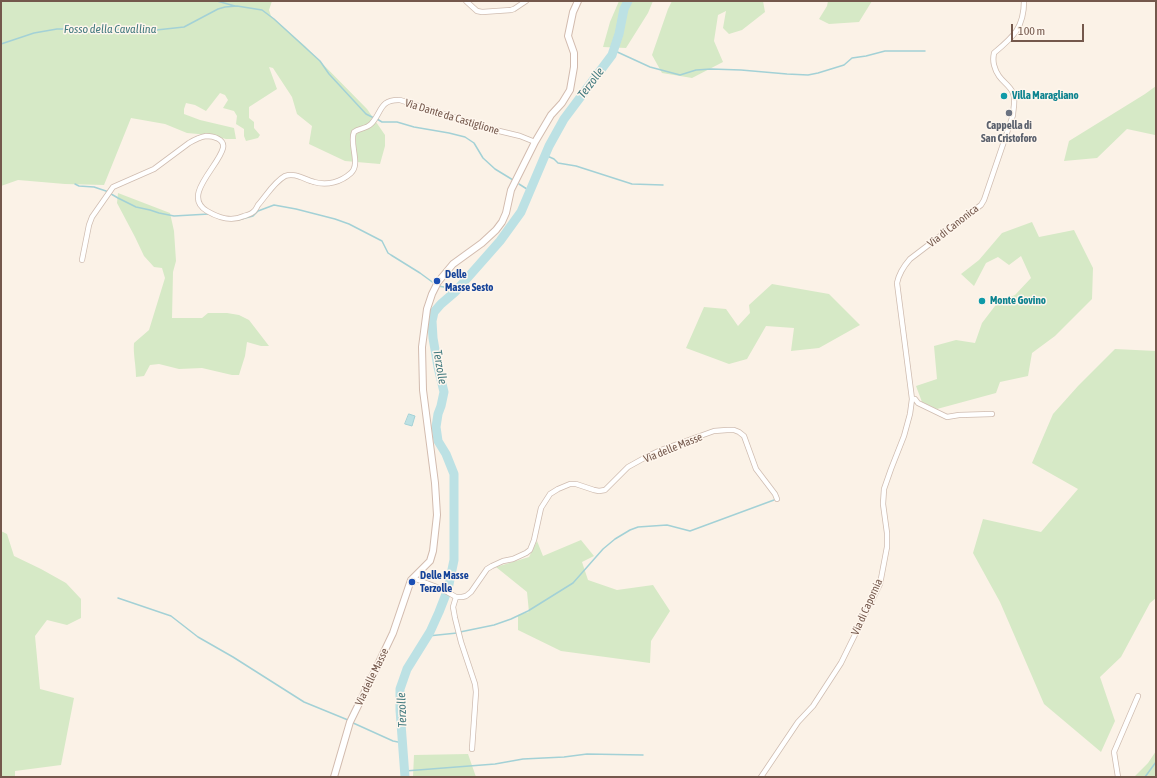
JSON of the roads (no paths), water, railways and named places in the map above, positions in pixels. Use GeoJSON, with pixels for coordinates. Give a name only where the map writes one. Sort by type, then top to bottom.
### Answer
{"type":"FeatureCollection","features":[{"type":"Feature","properties":{"kind":"street"},"geometry":{"type":"LineString","coordinates":[[466,1],[477,11],[482,12],[511,10],[526,1]]}},
{"type":"Feature","properties":{"kind":"street"},"geometry":{"type":"LineString","coordinates":[[535,142],[551,115],[562,103],[570,90],[574,67],[574,53],[568,36],[573,12],[578,1]]}},
{"type":"Feature","properties":{"kind":"street","name":"Via di Canonica"},"geometry":{"type":"LineString","coordinates":[[910,414],[912,399],[897,283],[899,274],[910,260],[980,205],[984,200],[1013,115],[1014,103],[1013,93],[996,72],[993,57],[994,53],[1015,34],[1023,20],[1024,1]]}},
{"type":"Feature","properties":{"kind":"street","name":"Via Dante da Castiglione"},"geometry":{"type":"LineString","coordinates":[[82,260],[89,224],[92,217],[113,187],[154,169],[194,139],[205,136],[222,141],[224,146],[221,154],[201,186],[197,198],[203,209],[212,214],[228,219],[234,219],[253,213],[274,186],[287,176],[291,175],[315,183],[330,184],[350,174],[354,170],[356,163],[352,137],[354,132],[371,124],[386,103],[392,100],[400,100],[491,129],[520,136],[535,142]]}},
{"type":"Feature","properties":{"kind":"street","name":"Via delle Masse"},"geometry":{"type":"LineString","coordinates":[[334,777],[350,722],[393,633],[413,578],[430,561],[437,515],[435,483],[423,390],[422,347],[432,294],[436,285],[453,264],[486,239],[502,222],[506,213],[511,190],[535,142]]}},
{"type":"Feature","properties":{"kind":"street"},"geometry":{"type":"LineString","coordinates":[[912,399],[915,399],[918,403],[947,417],[992,414]]}},
{"type":"Feature","properties":{"kind":"street","name":"Via di Capornia"},"geometry":{"type":"LineString","coordinates":[[761,777],[798,722],[813,706],[841,663],[880,584],[887,547],[887,532],[883,504],[884,489],[904,436],[910,414]]}},
{"type":"Feature","properties":{"kind":"street","name":"Via delle Masse"},"geometry":{"type":"LineString","coordinates":[[455,596],[462,597],[469,594],[487,569],[503,561],[514,559],[530,550],[534,540],[541,508],[550,494],[570,484],[576,484],[599,491],[604,490],[609,487],[628,467],[646,457],[714,431],[734,430],[744,436],[756,469],[775,494],[777,499]]}},
{"type":"Feature","properties":{"kind":"street"},"geometry":{"type":"LineString","coordinates":[[413,578],[442,589],[455,596],[453,607],[455,618],[461,642],[475,684],[476,692],[472,749]]}},
{"type":"Feature","properties":{"kind":"street"},"geometry":{"type":"LineString","coordinates":[[1118,777],[1114,752],[1138,696]]}},
{"type":"Feature","properties":{"kind":"water"},"geometry":{"type":"Polygon","coordinates":[[[409,414],[415,416],[412,426],[405,424],[409,414]]]}},
{"type":"Feature","properties":{"kind":"waterway"},"geometry":{"type":"LineString","coordinates":[[217,1],[235,6]]}},
{"type":"Feature","properties":{"kind":"waterway","name":"Terzolle"},"geometry":{"type":"LineString","coordinates":[[405,777],[400,689],[407,669],[430,632],[439,612],[448,589],[454,560],[454,474],[446,454],[438,441],[436,427],[444,392],[433,338],[432,321],[434,312],[455,292],[500,241],[521,212],[549,146],[564,119],[612,55],[619,34],[624,9],[628,1]]}},
{"type":"Feature","properties":{"kind":"waterway","name":"Fosso della Cavallina"},"geometry":{"type":"LineString","coordinates":[[1,44],[34,33],[57,29],[147,31],[184,27],[218,9],[225,7],[237,6],[262,10],[320,61],[329,74],[366,114],[374,118]]}},
{"type":"Feature","properties":{"kind":"waterway"},"geometry":{"type":"LineString","coordinates":[[613,50],[650,67],[680,75],[696,70],[711,69],[808,75],[844,65],[852,58],[885,51],[925,51]]}},
{"type":"Feature","properties":{"kind":"waterway","name":"Fosso della Cavallina"},"geometry":{"type":"LineString","coordinates":[[377,119],[382,122],[397,122],[414,127],[465,137],[474,143],[483,158],[495,169],[513,180]]}},
{"type":"Feature","properties":{"kind":"waterway"},"geometry":{"type":"LineString","coordinates":[[545,155],[554,159],[558,163],[576,166],[632,184],[663,185]]}},
{"type":"Feature","properties":{"kind":"waterway"},"geometry":{"type":"LineString","coordinates":[[75,184],[79,186],[94,187],[106,191],[136,207],[159,213],[174,216],[209,214]]}},
{"type":"Feature","properties":{"kind":"waterway","name":"Fosso della Cavallina"},"geometry":{"type":"LineString","coordinates":[[519,184],[530,191]]}},
{"type":"Feature","properties":{"kind":"waterway"},"geometry":{"type":"LineString","coordinates":[[238,220],[253,216],[258,211],[274,205],[335,219],[349,224],[382,241],[388,253],[435,284]]}},
{"type":"Feature","properties":{"kind":"waterway"},"geometry":{"type":"LineString","coordinates":[[438,286],[444,287],[451,295]]}},
{"type":"Feature","properties":{"kind":"waterway"},"geometry":{"type":"LineString","coordinates":[[460,632],[494,625],[528,611],[573,583],[603,549],[615,539],[630,530],[638,527],[667,525],[690,531],[774,500]]}},
{"type":"Feature","properties":{"kind":"waterway"},"geometry":{"type":"LineString","coordinates":[[118,598],[171,616],[198,637],[233,657],[304,702],[348,720]]}},
{"type":"Feature","properties":{"kind":"waterway"},"geometry":{"type":"LineString","coordinates":[[428,636],[457,633]]}},
{"type":"Feature","properties":{"kind":"waterway"},"geometry":{"type":"LineString","coordinates":[[351,722],[393,741],[403,743]]}},
{"type":"Feature","properties":{"kind":"waterway"},"geometry":{"type":"LineString","coordinates":[[405,771],[495,764],[523,759],[587,754],[643,755]]}},
{"type":"Feature","properties":{"kind":"waterway"},"geometry":{"type":"LineString","coordinates":[[1145,777],[1156,762]]}},
{"type":"Feature","properties":{"kind":"place","name":"Villa Maragliano"},"geometry":{"type":"Point","coordinates":[1004,96]}},
{"type":"Feature","properties":{"kind":"place","name":"Cappella di San Cristoforo"},"geometry":{"type":"Point","coordinates":[1009,113]}},
{"type":"Feature","properties":{"kind":"place","name":"Delle Masse Sesto"},"geometry":{"type":"Point","coordinates":[437,281]}},
{"type":"Feature","properties":{"kind":"place","name":"Monte Govino"},"geometry":{"type":"Point","coordinates":[982,301]}},
{"type":"Feature","properties":{"kind":"place","name":"Delle Masse Terzolle"},"geometry":{"type":"Point","coordinates":[412,582]}}]}
